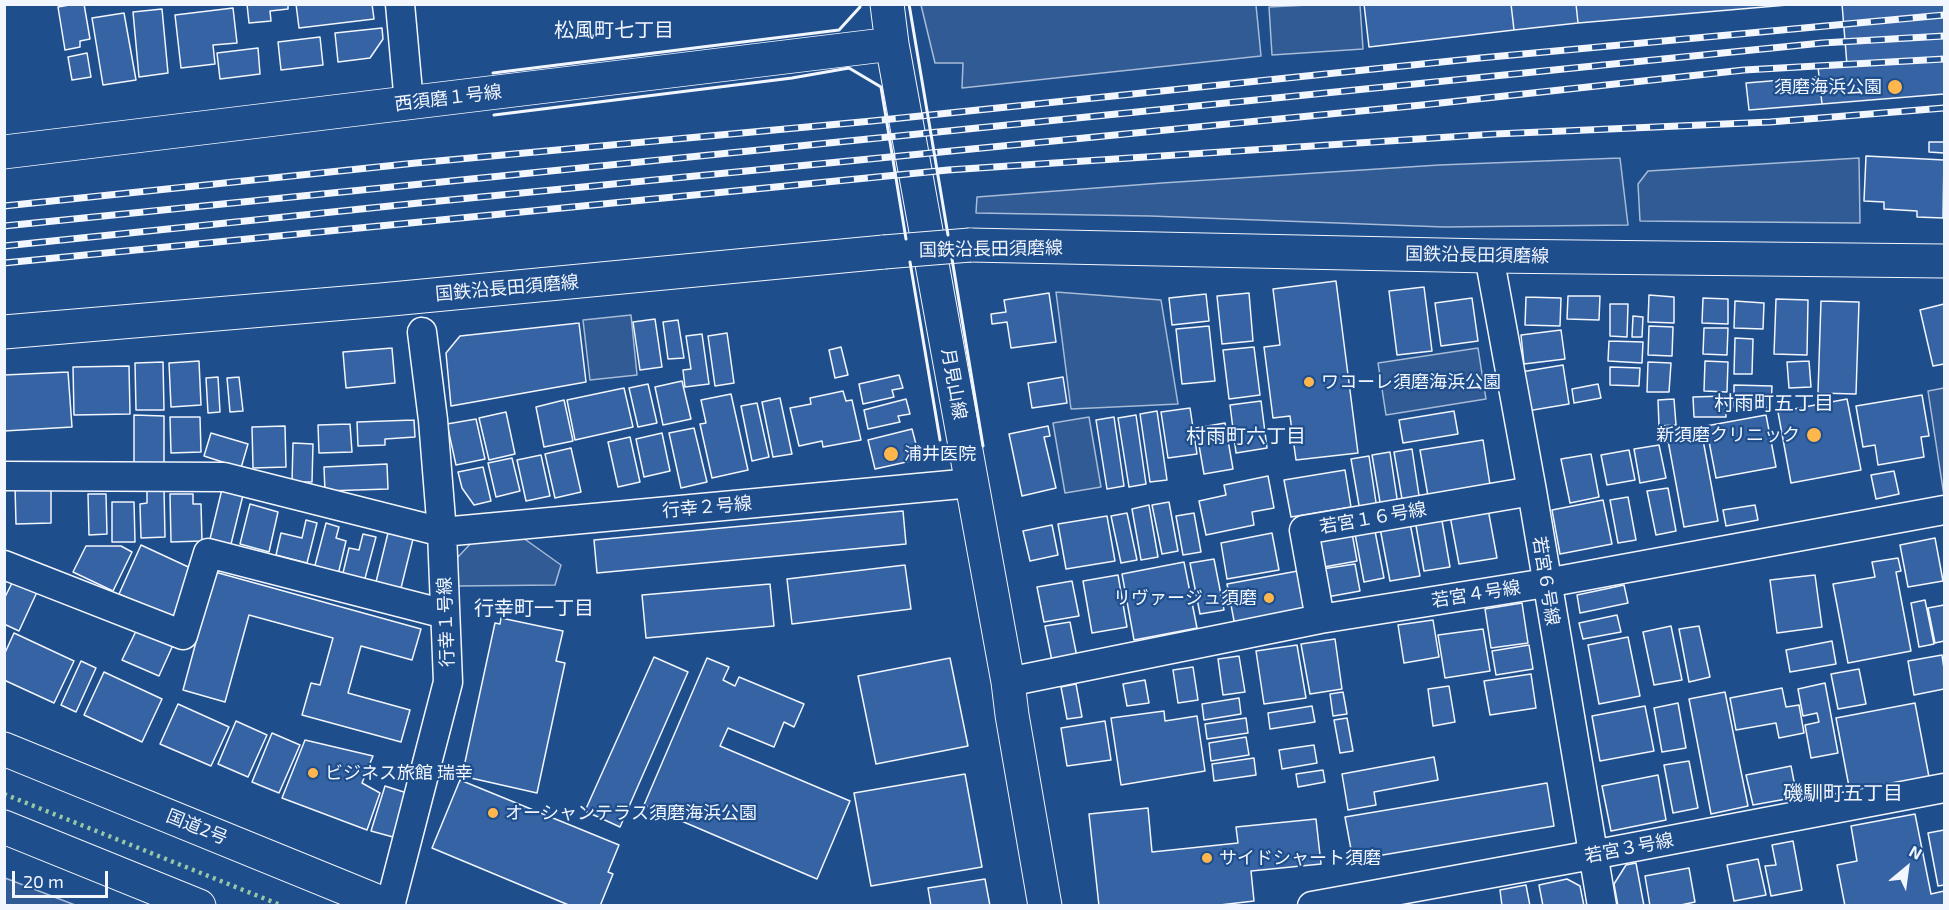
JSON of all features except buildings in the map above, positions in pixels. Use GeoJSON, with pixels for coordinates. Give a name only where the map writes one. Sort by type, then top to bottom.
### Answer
{"type":"FeatureCollection","features":[{"type":"Feature","properties":{"kind":"main road","name":"月見山線"},"geometry":{"type":"LineString","coordinates":[[886,4],[1008,681],[1045,906]]}},
{"type":"Feature","properties":{"kind":"main road","name":"西須磨１号線"},"geometry":{"type":"LineString","coordinates":[[4,152],[892,44]]}},
{"type":"Feature","properties":{"kind":"main road","name":"国鉄沿長田須磨線"},"geometry":{"type":"LineString","coordinates":[[4,332],[381,300],[970,245],[1489,256],[1944,261]]}},
{"type":"Feature","properties":{"kind":"main road","name":"国道2号"},"geometry":{"type":"LineString","coordinates":[[4,749],[390,906]]}},
{"type":"Feature","properties":{"kind":"main road"},"geometry":{"type":"LineString","coordinates":[[4,827],[199,906]]}},
{"type":"Feature","properties":{"kind":"street"},"geometry":{"type":"LineString","coordinates":[[400,4],[409,103]]}},
{"type":"Feature","properties":{"kind":"street","name":"若宮６号線"},"geometry":{"type":"LineString","coordinates":[[1489,256],[1532,491],[1602,906]]}},
{"type":"Feature","properties":{"kind":"street","name":"行幸１号線"},"geometry":{"type":"LineString","coordinates":[[390,906],[448,682],[442,532],[433,420],[422,333]]}},
{"type":"Feature","properties":{"kind":"street","name":"行幸２号線"},"geometry":{"type":"LineString","coordinates":[[4,476],[224,477],[442,532],[972,483]]}},
{"type":"Feature","properties":{"kind":"street","name":"若宮１６号線"},"geometry":{"type":"LineString","coordinates":[[1320,620],[1304,530],[1532,491]]}},
{"type":"Feature","properties":{"kind":"street","name":"若宮４号線"},"geometry":{"type":"LineString","coordinates":[[1008,681],[1320,620],[1546,582],[1944,510]]}},
{"type":"Feature","properties":{"kind":"street"},"geometry":{"type":"LineString","coordinates":[[4,565],[183,635],[208,553],[445,614]]}},
{"type":"Feature","properties":{"kind":"street","name":"若宮３号線"},"geometry":{"type":"LineString","coordinates":[[1312,906],[1944,788]]}},
{"type":"Feature","properties":{"kind":"shaded area"},"geometry":{"type":"Polygon","coordinates":[[[921,5],[1256,5],[1261,56],[962,88],[963,63],[935,63],[921,5]]]}},
{"type":"Feature","properties":{"kind":"shaded area"},"geometry":{"type":"Polygon","coordinates":[[[1360,5],[1363,49],[1272,55],[1269,7],[1360,5]]]}},
{"type":"Feature","properties":{"kind":"shaded area"},"geometry":{"type":"Polygon","coordinates":[[[1620,158],[1628,225],[1444,227],[1150,216],[976,213],[977,197],[1439,165],[1620,158]]]}},
{"type":"Feature","properties":{"kind":"shaded area"},"geometry":{"type":"Polygon","coordinates":[[[1859,158],[1860,223],[1640,221],[1638,184],[1648,171],[1859,158]]]}},
{"type":"Feature","properties":{"kind":"shaded area"},"geometry":{"type":"Polygon","coordinates":[[[1056,292],[1161,300],[1178,404],[1071,409],[1056,292]]]}},
{"type":"Feature","properties":{"kind":"shaded area"},"geometry":{"type":"Polygon","coordinates":[[[631,315],[637,375],[590,380],[583,320],[631,315]]]}},
{"type":"Feature","properties":{"kind":"shaded area"},"geometry":{"type":"Polygon","coordinates":[[[1478,348],[1486,399],[1386,415],[1378,363],[1478,348]]]}},
{"type":"Feature","properties":{"kind":"shaded area"},"geometry":{"type":"Polygon","coordinates":[[[1944,388],[1944,496],[1928,391],[1944,388]]]}},
{"type":"Feature","properties":{"kind":"shaded area"},"geometry":{"type":"Polygon","coordinates":[[[1089,417],[1101,487],[1065,493],[1053,423],[1089,417]]]}},
{"type":"Feature","properties":{"kind":"shaded area"},"geometry":{"type":"Polygon","coordinates":[[[519,535],[561,565],[555,585],[457,586],[457,558],[475,539],[519,535]]]}},
{"type":"Feature","properties":{"kind":"shaded area"},"geometry":{"type":"Polygon","coordinates":[[[5,878],[75,905],[5,905],[5,878]]]}},
{"type":"Feature","properties":{"kind":"railway"},"geometry":{"type":"LineString","coordinates":[[4,206],[416,163],[872,121],[1480,58],[1944,15]]}},
{"type":"Feature","properties":{"kind":"railway"},"geometry":{"type":"LineString","coordinates":[[4,226],[1822,43],[1944,36]]}},
{"type":"Feature","properties":{"kind":"railway"},"geometry":{"type":"LineString","coordinates":[[4,246],[1422,105],[1744,70],[1944,59]]}},
{"type":"Feature","properties":{"kind":"railway"},"geometry":{"type":"LineString","coordinates":[[4,263],[948,170],[1495,134],[1770,122],[1944,108]]}},
{"type":"Feature","properties":{"kind":"hedge"},"geometry":{"type":"LineString","coordinates":[[4,794],[283,906]]}},
{"type":"Feature","properties":{"kind":"wall"},"geometry":{"type":"LineString","coordinates":[[493,73],[839,30],[860,7],[860,4]]}},
{"type":"Feature","properties":{"kind":"wall"},"geometry":{"type":"LineString","coordinates":[[909,4],[948,235]]}},
{"type":"Feature","properties":{"kind":"wall"},"geometry":{"type":"LineString","coordinates":[[494,115],[792,78],[849,68],[881,87],[906,239]]}},
{"type":"Feature","properties":{"kind":"wall"},"geometry":{"type":"LineString","coordinates":[[952,259],[983,446]]}},
{"type":"Feature","properties":{"kind":"wall"},"geometry":{"type":"LineString","coordinates":[[910,262],[940,440]]}},
{"type":"Feature","properties":{"kind":"place","name":"須磨海浜公園"},"geometry":{"type":"Point","coordinates":[1895,87]}},
{"type":"Feature","properties":{"kind":"place","name":"ワコーレ須磨海浜公園"},"geometry":{"type":"Point","coordinates":[1309,382]}},
{"type":"Feature","properties":{"kind":"place","name":"新須磨クリニック"},"geometry":{"type":"Point","coordinates":[1814,435]}},
{"type":"Feature","properties":{"kind":"place","name":"浦井医院"},"geometry":{"type":"Point","coordinates":[891,454]}},
{"type":"Feature","properties":{"kind":"place","name":"リヴァージュ須磨"},"geometry":{"type":"Point","coordinates":[1269,598]}},
{"type":"Feature","properties":{"kind":"place","name":"ビジネス旅館 瑞幸"},"geometry":{"type":"Point","coordinates":[313,773]}},
{"type":"Feature","properties":{"kind":"place","name":"オーシャンテラス須磨海浜公園"},"geometry":{"type":"Point","coordinates":[493,813]}},
{"type":"Feature","properties":{"kind":"place","name":"サイドシャート須磨"},"geometry":{"type":"Point","coordinates":[1207,858]}},
{"type":"Feature","properties":{"kind":"district","name":"松風町七丁目"},"geometry":{"type":"Point","coordinates":[614,30]}},
{"type":"Feature","properties":{"kind":"district","name":"村雨町五丁目"},"geometry":{"type":"Point","coordinates":[1774,403]}},
{"type":"Feature","properties":{"kind":"district","name":"村雨町六丁目"},"geometry":{"type":"Point","coordinates":[1246,436]}},
{"type":"Feature","properties":{"kind":"district","name":"行幸町一丁目"},"geometry":{"type":"Point","coordinates":[534,608]}},
{"type":"Feature","properties":{"kind":"district","name":"磯馴町五丁目"},"geometry":{"type":"Point","coordinates":[1843,793]}}]}
